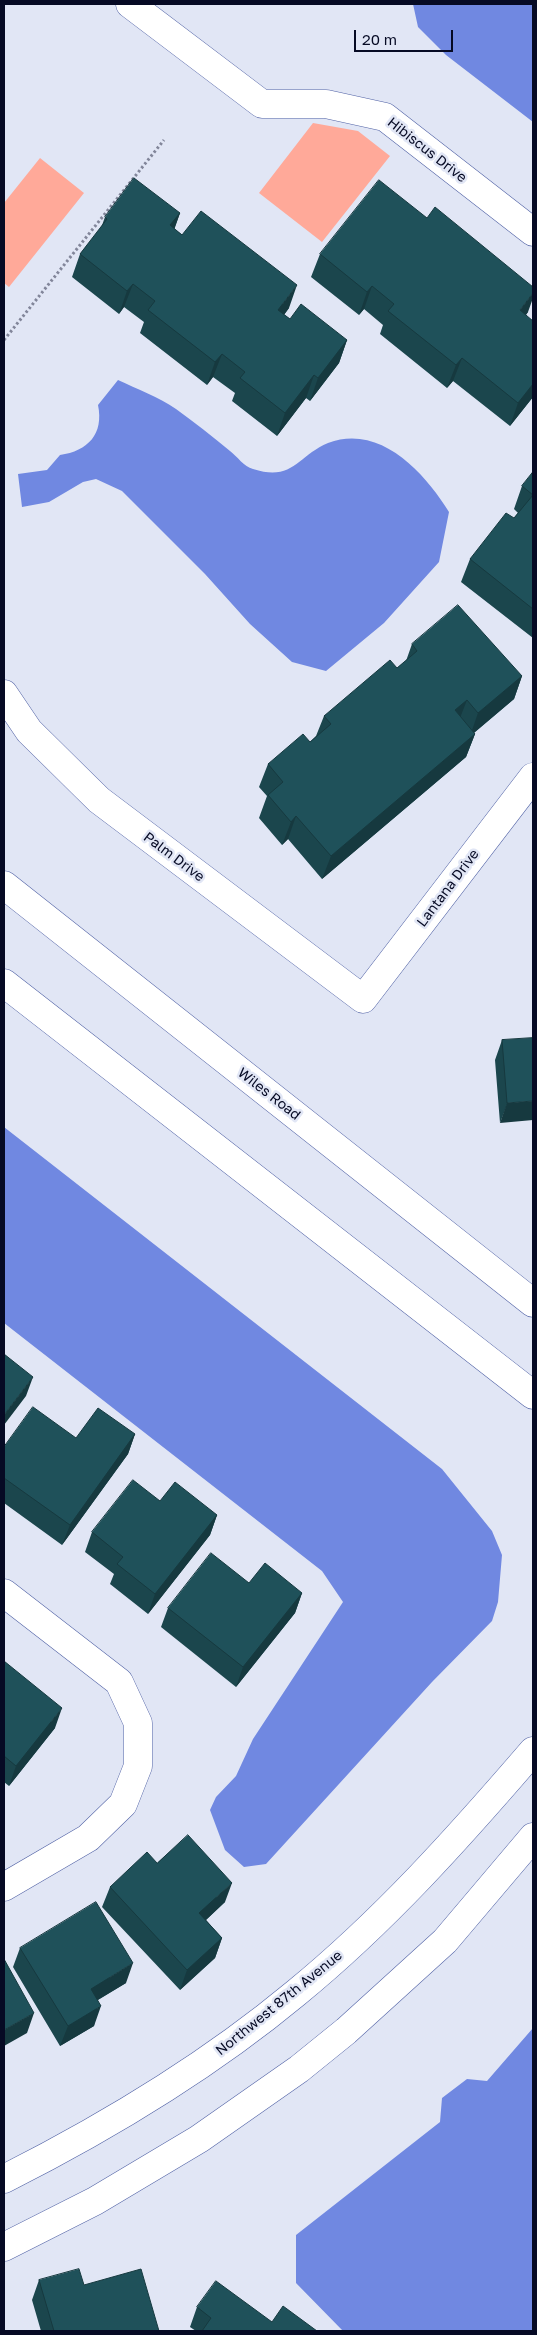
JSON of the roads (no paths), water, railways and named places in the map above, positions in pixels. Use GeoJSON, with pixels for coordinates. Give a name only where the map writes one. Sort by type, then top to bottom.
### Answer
{"type":"FeatureCollection","features":[{"type":"Feature","properties":{"kind":"street","name":"Hibiscus Drive"},"geometry":{"type":"LineString","coordinates":[[130,4],[262,104],[326,104],[385,117],[533,232]]}},
{"type":"Feature","properties":{"kind":"street","name":"Palm Drive"},"geometry":{"type":"LineString","coordinates":[[4,694],[29,731],[99,800],[363,999]]}},
{"type":"Feature","properties":{"kind":"street","name":"Lantana Drive"},"geometry":{"type":"LineString","coordinates":[[363,999],[533,777]]}},
{"type":"Feature","properties":{"kind":"street","name":"Wiles Road"},"geometry":{"type":"LineString","coordinates":[[4,885],[533,1304]]}},
{"type":"Feature","properties":{"kind":"street"},"geometry":{"type":"LineString","coordinates":[[4,983],[533,1395]]}},
{"type":"Feature","properties":{"kind":"street"},"geometry":{"type":"LineString","coordinates":[[4,1594],[119,1682],[138,1723],[138,1766],[123,1804],[88,1838],[4,1887]]}},
{"type":"Feature","properties":{"kind":"street","name":"Northwest 87th Avenue"},"geometry":{"type":"LineString","coordinates":[[4,2179],[96,2130],[147,2099],[204,2062],[295,1994],[342,1954],[428,1871],[533,1751]]}},
{"type":"Feature","properties":{"kind":"street"},"geometry":{"type":"LineString","coordinates":[[4,2247],[95,2201],[199,2139],[299,2069],[366,2014],[444,1942],[533,1837]]}},
{"type":"Feature","properties":{"kind":"water"},"geometry":{"type":"Polygon","coordinates":[[[413,4],[533,4],[533,122],[446,55],[418,27],[413,4]]]}},
{"type":"Feature","properties":{"kind":"water"},"geometry":{"type":"Polygon","coordinates":[[[118,380],[176,409],[233,453],[244,464],[253,469],[266,472],[286,470],[318,448],[328,443],[347,439],[365,440],[383,446],[399,455],[427,482],[449,512],[439,562],[384,623],[326,671],[292,662],[250,624],[205,574],[122,491],[96,479],[83,482],[49,502],[22,507],[18,474],[47,470],[60,455],[79,450],[86,445],[96,433],[99,424],[98,405],[118,380]]]}},
{"type":"Feature","properties":{"kind":"water"},"geometry":{"type":"Polygon","coordinates":[[[4,1127],[442,1469],[492,1531],[502,1555],[498,1602],[492,1621],[432,1682],[266,1864],[244,1867],[225,1850],[210,1810],[216,1797],[236,1776],[253,1739],[343,1602],[322,1571],[4,1323],[4,1127]]]}},
{"type":"Feature","properties":{"kind":"water"},"geometry":{"type":"Polygon","coordinates":[[[533,2028],[533,2331],[343,2331],[296,2283],[296,2235],[440,2122],[442,2098],[467,2079],[487,2081],[533,2028]]]}}]}
